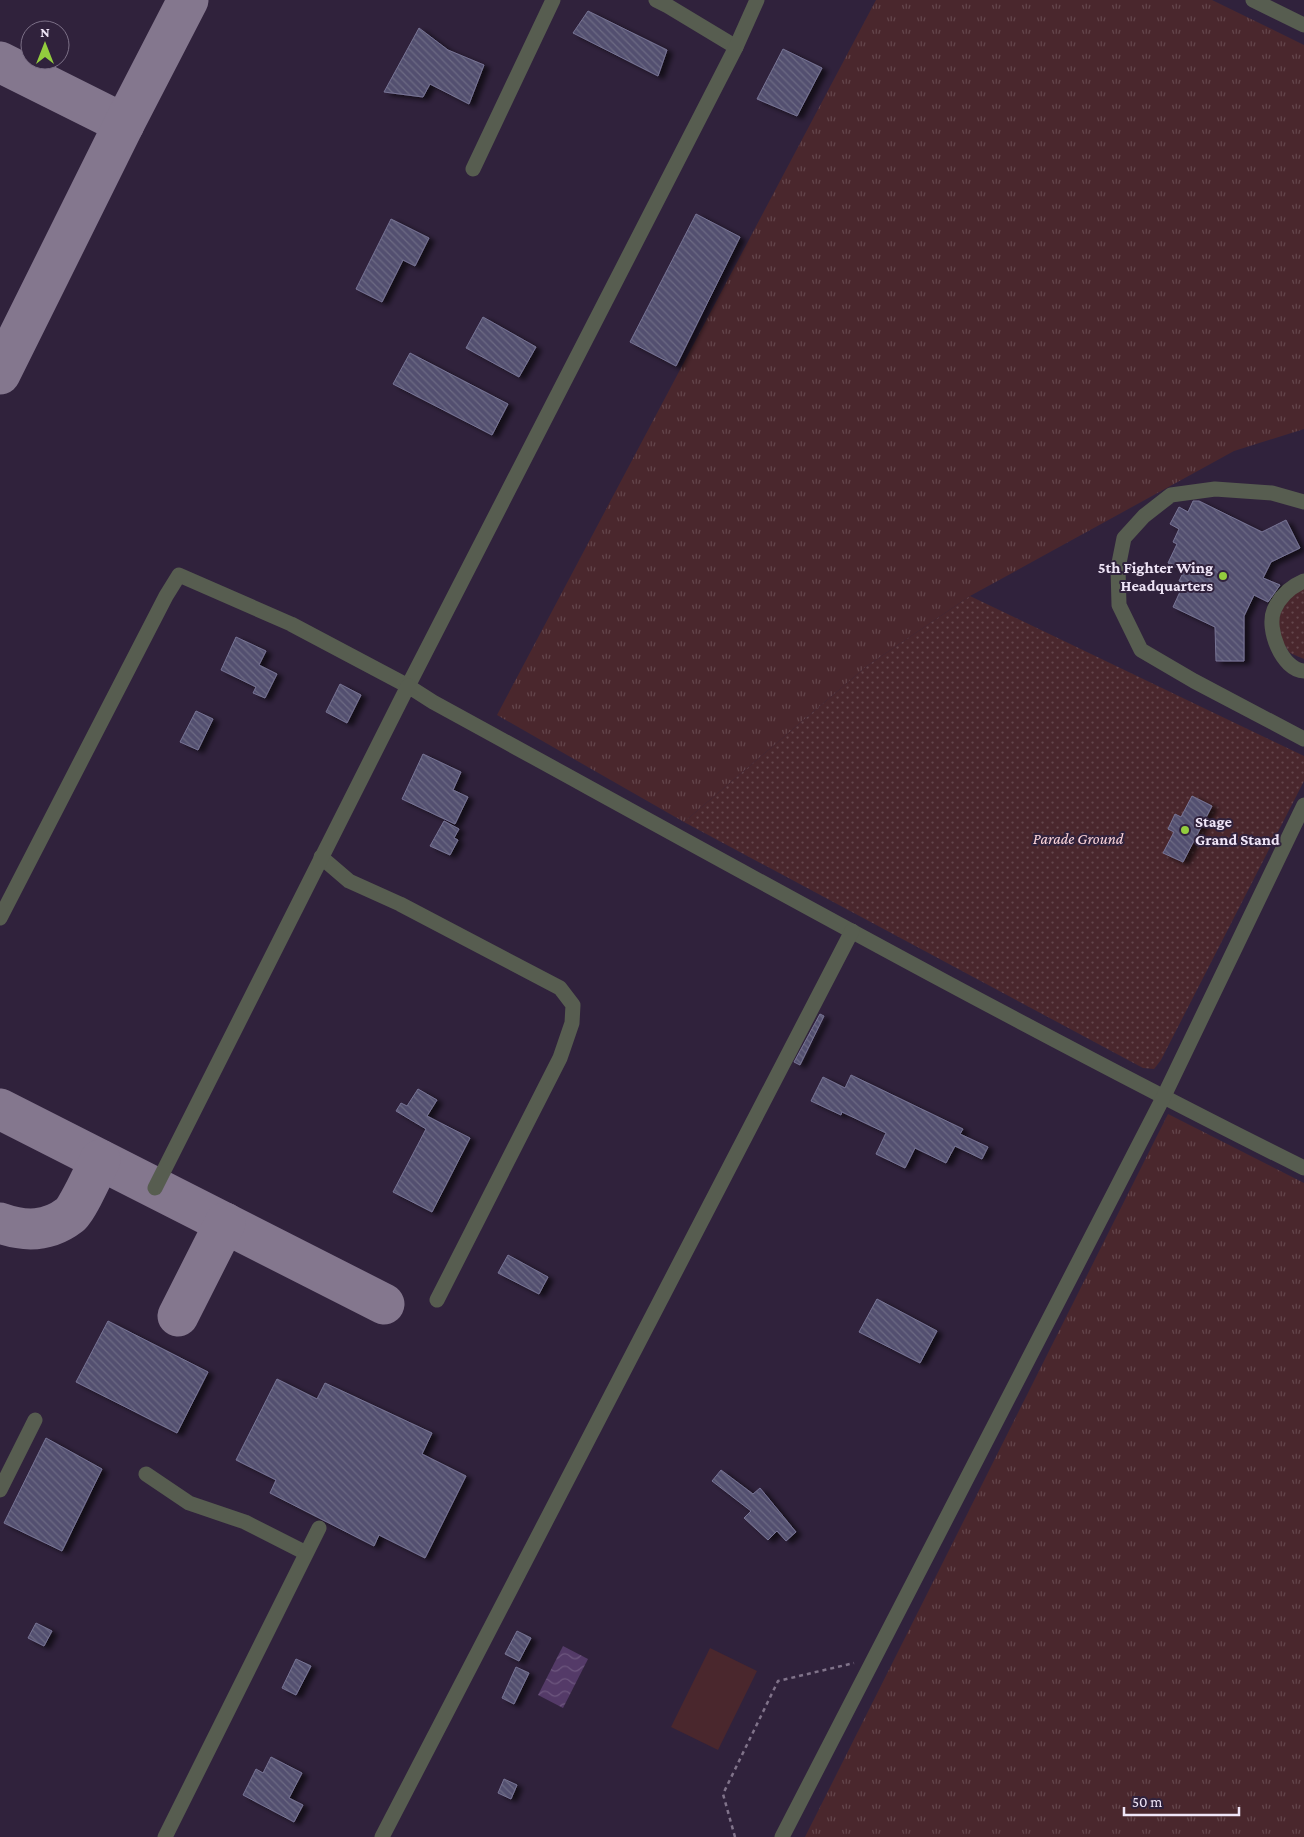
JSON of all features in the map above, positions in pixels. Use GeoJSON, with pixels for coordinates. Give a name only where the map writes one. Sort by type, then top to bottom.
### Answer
{"type":"FeatureCollection","features":[{"type":"Feature","properties":{"kind":"lane"},"geometry":{"type":"LineString","coordinates":[[473,169],[553,0]]}},
{"type":"Feature","properties":{"kind":"lane"},"geometry":{"type":"LineString","coordinates":[[656,0],[736,46]]}},
{"type":"Feature","properties":{"kind":"lane"},"geometry":{"type":"LineString","coordinates":[[155,1188],[321,857],[736,46],[757,0]]}},
{"type":"Feature","properties":{"kind":"lane"},"geometry":{"type":"LineString","coordinates":[[1253,0],[1304,26]]}},
{"type":"Feature","properties":{"kind":"lane"},"geometry":{"type":"LineString","coordinates":[[1304,502],[1272,493],[1215,489],[1172,495],[1144,516],[1124,538],[1118,568],[1118,605],[1141,650],[1194,681],[1304,739]]}},
{"type":"Feature","properties":{"kind":"lane"},"geometry":{"type":"LineString","coordinates":[[0,918],[166,596],[179,575],[292,624],[852,931],[1163,1098],[1304,1168]]}},
{"type":"Feature","properties":{"kind":"lane"},"geometry":{"type":"LineString","coordinates":[[1302,674],[1289,664],[1280,653],[1273,628],[1273,612],[1291,587],[1304,581]]}},
{"type":"Feature","properties":{"kind":"lane"},"geometry":{"type":"LineString","coordinates":[[782,1837],[1163,1098],[1304,805]]}},
{"type":"Feature","properties":{"kind":"lane"},"geometry":{"type":"LineString","coordinates":[[321,857],[349,881],[400,904],[560,988],[573,1005],[572,1023],[560,1058],[437,1300]]}},
{"type":"Feature","properties":{"kind":"lane"},"geometry":{"type":"LineString","coordinates":[[382,1837],[852,931]]}},
{"type":"Feature","properties":{"kind":"lane"},"geometry":{"type":"LineString","coordinates":[[0,1490],[35,1420]]}},
{"type":"Feature","properties":{"kind":"lane"},"geometry":{"type":"LineString","coordinates":[[146,1474],[189,1503],[245,1522],[306,1553]]}},
{"type":"Feature","properties":{"kind":"lane"},"geometry":{"type":"LineString","coordinates":[[165,1837],[319,1528]]}},
{"type":"Feature","properties":{"kind":"path"},"geometry":{"type":"LineString","coordinates":[[735,1837],[723,1794],[778,1681],[874,1658]]}},
{"type":"Feature","properties":{"kind":"green space"},"geometry":{"type":"Polygon","coordinates":[[[876,0],[1212,0],[1304,45],[1304,429],[1234,451],[970,596],[867,666],[684,822],[497,715],[876,0]]]}},
{"type":"Feature","properties":{"kind":"green space"},"geometry":{"type":"Polygon","coordinates":[[[1304,584],[1304,659],[1290,653],[1281,640],[1277,618],[1280,607],[1304,584]]]}},
{"type":"Feature","properties":{"kind":"green space","name":"Parade Ground"},"geometry":{"type":"Polygon","coordinates":[[[970,596],[1304,756],[1304,781],[1161,1060],[1154,1069],[1143,1068],[684,822],[867,666],[970,596]]]}},
{"type":"Feature","properties":{"kind":"green space"},"geometry":{"type":"Polygon","coordinates":[[[1168,1114],[1304,1183],[1304,1837],[805,1837],[1168,1114]]]}},
{"type":"Feature","properties":{"kind":"green space"},"geometry":{"type":"Polygon","coordinates":[[[710,1648],[757,1671],[718,1750],[671,1727],[710,1648]]]}},
{"type":"Feature","properties":{"kind":"water"},"geometry":{"type":"Polygon","coordinates":[[[563,1646],[588,1659],[563,1708],[538,1695],[563,1646]]]}},
{"type":"Feature","properties":{"kind":"building"},"geometry":{"type":"Polygon","coordinates":[[[588,11],[667,50],[658,76],[573,33],[588,11]]]}},
{"type":"Feature","properties":{"kind":"building"},"geometry":{"type":"Polygon","coordinates":[[[419,28],[448,50],[484,65],[469,104],[430,84],[423,97],[384,92],[419,28]]]}},
{"type":"Feature","properties":{"kind":"building"},"geometry":{"type":"Polygon","coordinates":[[[783,49],[822,68],[797,116],[757,99],[783,49]]]}},
{"type":"Feature","properties":{"kind":"building"},"geometry":{"type":"Polygon","coordinates":[[[696,214],[740,237],[676,366],[630,342],[696,214]]]}},
{"type":"Feature","properties":{"kind":"building"},"geometry":{"type":"Polygon","coordinates":[[[391,219],[429,238],[415,266],[403,260],[382,302],[356,289],[391,219]]]}},
{"type":"Feature","properties":{"kind":"building"},"geometry":{"type":"Polygon","coordinates":[[[483,317],[536,347],[519,377],[466,348],[483,317]]]}},
{"type":"Feature","properties":{"kind":"building"},"geometry":{"type":"Polygon","coordinates":[[[410,353],[508,404],[492,435],[393,384],[410,353]]]}},
{"type":"Feature","properties":{"kind":"building","name":"5th Fighter Wing Headquarters"},"geometry":{"type":"Polygon","coordinates":[[[1193,501],[1199,501],[1262,532],[1286,520],[1300,548],[1271,562],[1263,578],[1280,585],[1268,602],[1254,595],[1244,616],[1244,661],[1216,661],[1215,627],[1173,607],[1184,583],[1179,581],[1184,571],[1168,563],[1177,544],[1173,542],[1179,529],[1170,524],[1179,507],[1188,512],[1193,501]]]}},
{"type":"Feature","properties":{"kind":"building"},"geometry":{"type":"Polygon","coordinates":[[[236,637],[266,651],[259,665],[277,674],[265,698],[253,693],[256,687],[221,670],[236,637]]]}},
{"type":"Feature","properties":{"kind":"building"},"geometry":{"type":"Polygon","coordinates":[[[340,684],[361,695],[347,723],[326,712],[340,684]]]}},
{"type":"Feature","properties":{"kind":"building"},"geometry":{"type":"Polygon","coordinates":[[[196,711],[213,719],[198,750],[180,742],[196,711]]]}},
{"type":"Feature","properties":{"kind":"building"},"geometry":{"type":"Polygon","coordinates":[[[423,754],[461,772],[453,790],[468,797],[455,824],[402,799],[423,754]]]}},
{"type":"Feature","properties":{"kind":"building","name":"Stage Grand Stand"},"geometry":{"type":"Polygon","coordinates":[[[1192,796],[1212,806],[1183,862],[1163,853],[1174,832],[1168,829],[1175,814],[1181,817],[1192,796]]]}},
{"type":"Feature","properties":{"kind":"building"},"geometry":{"type":"Polygon","coordinates":[[[444,821],[459,829],[454,838],[458,840],[450,855],[430,846],[444,821]]]}},
{"type":"Feature","properties":{"kind":"building"},"geometry":{"type":"Polygon","coordinates":[[[820,1014],[824,1016],[800,1065],[794,1062],[820,1014]]]}},
{"type":"Feature","properties":{"kind":"building"},"geometry":{"type":"Polygon","coordinates":[[[851,1075],[963,1129],[960,1134],[988,1147],[982,1159],[955,1146],[946,1163],[915,1148],[905,1168],[876,1154],[886,1133],[842,1112],[841,1115],[811,1101],[823,1077],[845,1088],[851,1075]]]}},
{"type":"Feature","properties":{"kind":"building"},"geometry":{"type":"Polygon","coordinates":[[[418,1089],[437,1100],[427,1116],[470,1138],[432,1212],[393,1192],[426,1129],[396,1111],[401,1103],[407,1106],[418,1089]]]}},
{"type":"Feature","properties":{"kind":"building"},"geometry":{"type":"Polygon","coordinates":[[[508,1255],[548,1277],[539,1294],[498,1273],[508,1255]]]}},
{"type":"Feature","properties":{"kind":"building"},"geometry":{"type":"Polygon","coordinates":[[[877,1299],[937,1331],[920,1363],[859,1332],[877,1299]]]}},
{"type":"Feature","properties":{"kind":"building"},"geometry":{"type":"Polygon","coordinates":[[[108,1321],[208,1372],[177,1433],[76,1382],[108,1321]]]}},
{"type":"Feature","properties":{"kind":"building"},"geometry":{"type":"Polygon","coordinates":[[[277,1379],[317,1399],[325,1383],[432,1433],[422,1454],[466,1476],[425,1558],[379,1535],[374,1546],[270,1493],[276,1480],[236,1460],[277,1379]]]}},
{"type":"Feature","properties":{"kind":"building"},"geometry":{"type":"Polygon","coordinates":[[[46,1438],[102,1469],[62,1551],[4,1523],[46,1438]]]}},
{"type":"Feature","properties":{"kind":"building"},"geometry":{"type":"Polygon","coordinates":[[[721,1470],[753,1494],[760,1488],[796,1532],[786,1541],[777,1531],[768,1540],[744,1518],[751,1511],[712,1481],[721,1470]]]}},
{"type":"Feature","properties":{"kind":"building"},"geometry":{"type":"Polygon","coordinates":[[[36,1623],[52,1631],[44,1646],[28,1638],[36,1623]]]}},
{"type":"Feature","properties":{"kind":"building"},"geometry":{"type":"Polygon","coordinates":[[[517,1631],[531,1638],[519,1661],[505,1654],[517,1631]]]}},
{"type":"Feature","properties":{"kind":"building"},"geometry":{"type":"Polygon","coordinates":[[[296,1659],[311,1666],[296,1695],[282,1688],[296,1659]]]}},
{"type":"Feature","properties":{"kind":"building"},"geometry":{"type":"Polygon","coordinates":[[[516,1667],[529,1673],[514,1704],[502,1698],[516,1667]]]}},
{"type":"Feature","properties":{"kind":"building"},"geometry":{"type":"Polygon","coordinates":[[[271,1757],[302,1773],[289,1798],[303,1805],[294,1822],[243,1795],[256,1769],[263,1773],[271,1757]]]}},
{"type":"Feature","properties":{"kind":"building"},"geometry":{"type":"Polygon","coordinates":[[[504,1779],[517,1785],[511,1799],[498,1793],[504,1779]]]}},
{"type":"Feature","properties":{"kind":"taxiway"},"geometry":{"type":"LineString","coordinates":[[0,374],[188,0]]}},
{"type":"Feature","properties":{"kind":"taxiway"},"geometry":{"type":"LineString","coordinates":[[0,62],[124,124]]}},
{"type":"Feature","properties":{"kind":"taxiway"},"geometry":{"type":"LineString","coordinates":[[0,1109],[384,1304]]}},
{"type":"Feature","properties":{"kind":"taxiway"},"geometry":{"type":"LineString","coordinates":[[0,1223],[18,1228],[36,1229],[62,1221],[77,1206],[100,1160]]}},
{"type":"Feature","properties":{"kind":"taxiway"},"geometry":{"type":"LineString","coordinates":[[178,1316],[225,1223]]}},
{"type":"Feature","properties":{"kind":"place","name":"5th Fighter Wing Headquarters"},"geometry":{"type":"Point","coordinates":[1223,576]}},
{"type":"Feature","properties":{"kind":"place","name":"Stage Grand Stand"},"geometry":{"type":"Point","coordinates":[1185,830]}}]}
